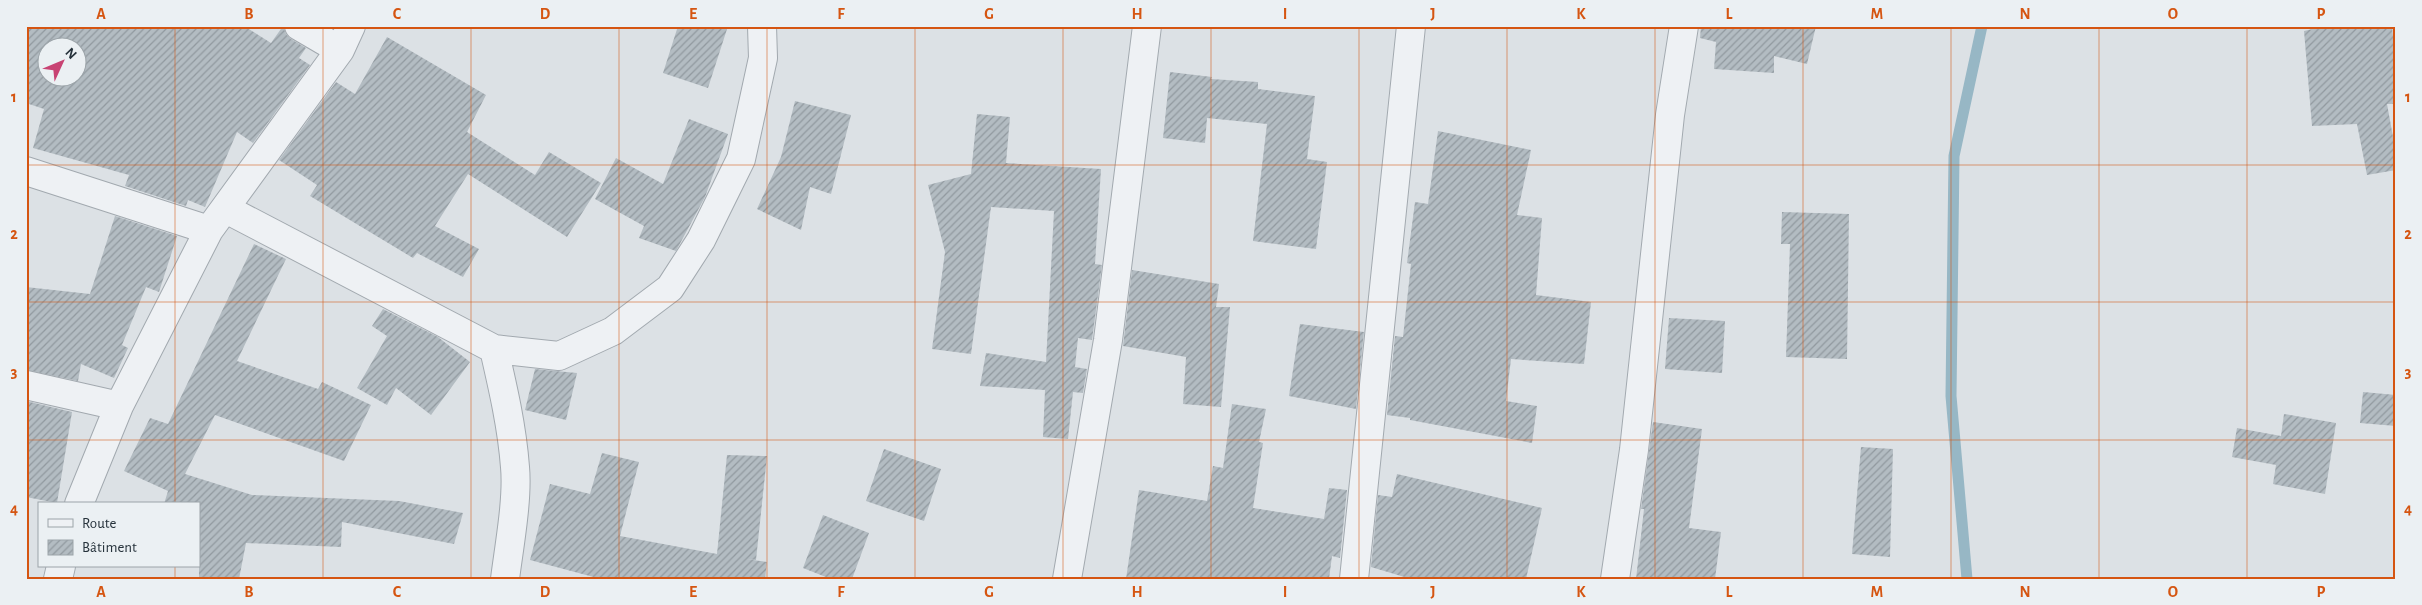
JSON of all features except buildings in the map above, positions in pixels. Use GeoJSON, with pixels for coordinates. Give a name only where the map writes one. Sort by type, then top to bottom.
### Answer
{"type":"FeatureCollection","features":[{"type":"Feature","properties":{"kind":"street"},"geometry":{"type":"LineString","coordinates":[[80,502],[119,406],[209,230],[226,209],[346,38],[298,26]]}},
{"type":"Feature","properties":{"kind":"street"},"geometry":{"type":"LineString","coordinates":[[226,209],[494,349],[559,356],[612,331],[670,288],[701,240],[742,159],[763,58],[762,26]]}},
{"type":"Feature","properties":{"kind":"street"},"geometry":{"type":"LineString","coordinates":[[1067,579],[1108,340],[1147,26]]}},
{"type":"Feature","properties":{"kind":"street"},"geometry":{"type":"LineString","coordinates":[[1354,579],[1411,26]]}},
{"type":"Feature","properties":{"kind":"street"},"geometry":{"type":"LineString","coordinates":[[1615,579],[1634,450],[1670,115],[1684,26]]}},
{"type":"Feature","properties":{"kind":"street"},"geometry":{"type":"LineString","coordinates":[[26,171],[209,230]]}},
{"type":"Feature","properties":{"kind":"street"},"geometry":{"type":"LineString","coordinates":[[494,349],[507,408],[516,469],[511,537],[505,579]]}},
{"type":"Feature","properties":{"kind":"street"},"geometry":{"type":"LineString","coordinates":[[26,385],[119,406]]}},
{"type":"Feature","properties":{"kind":"waterway"},"geometry":{"type":"LineString","coordinates":[[1967,579],[1951,396],[1954,156],[1982,26]]}}]}
